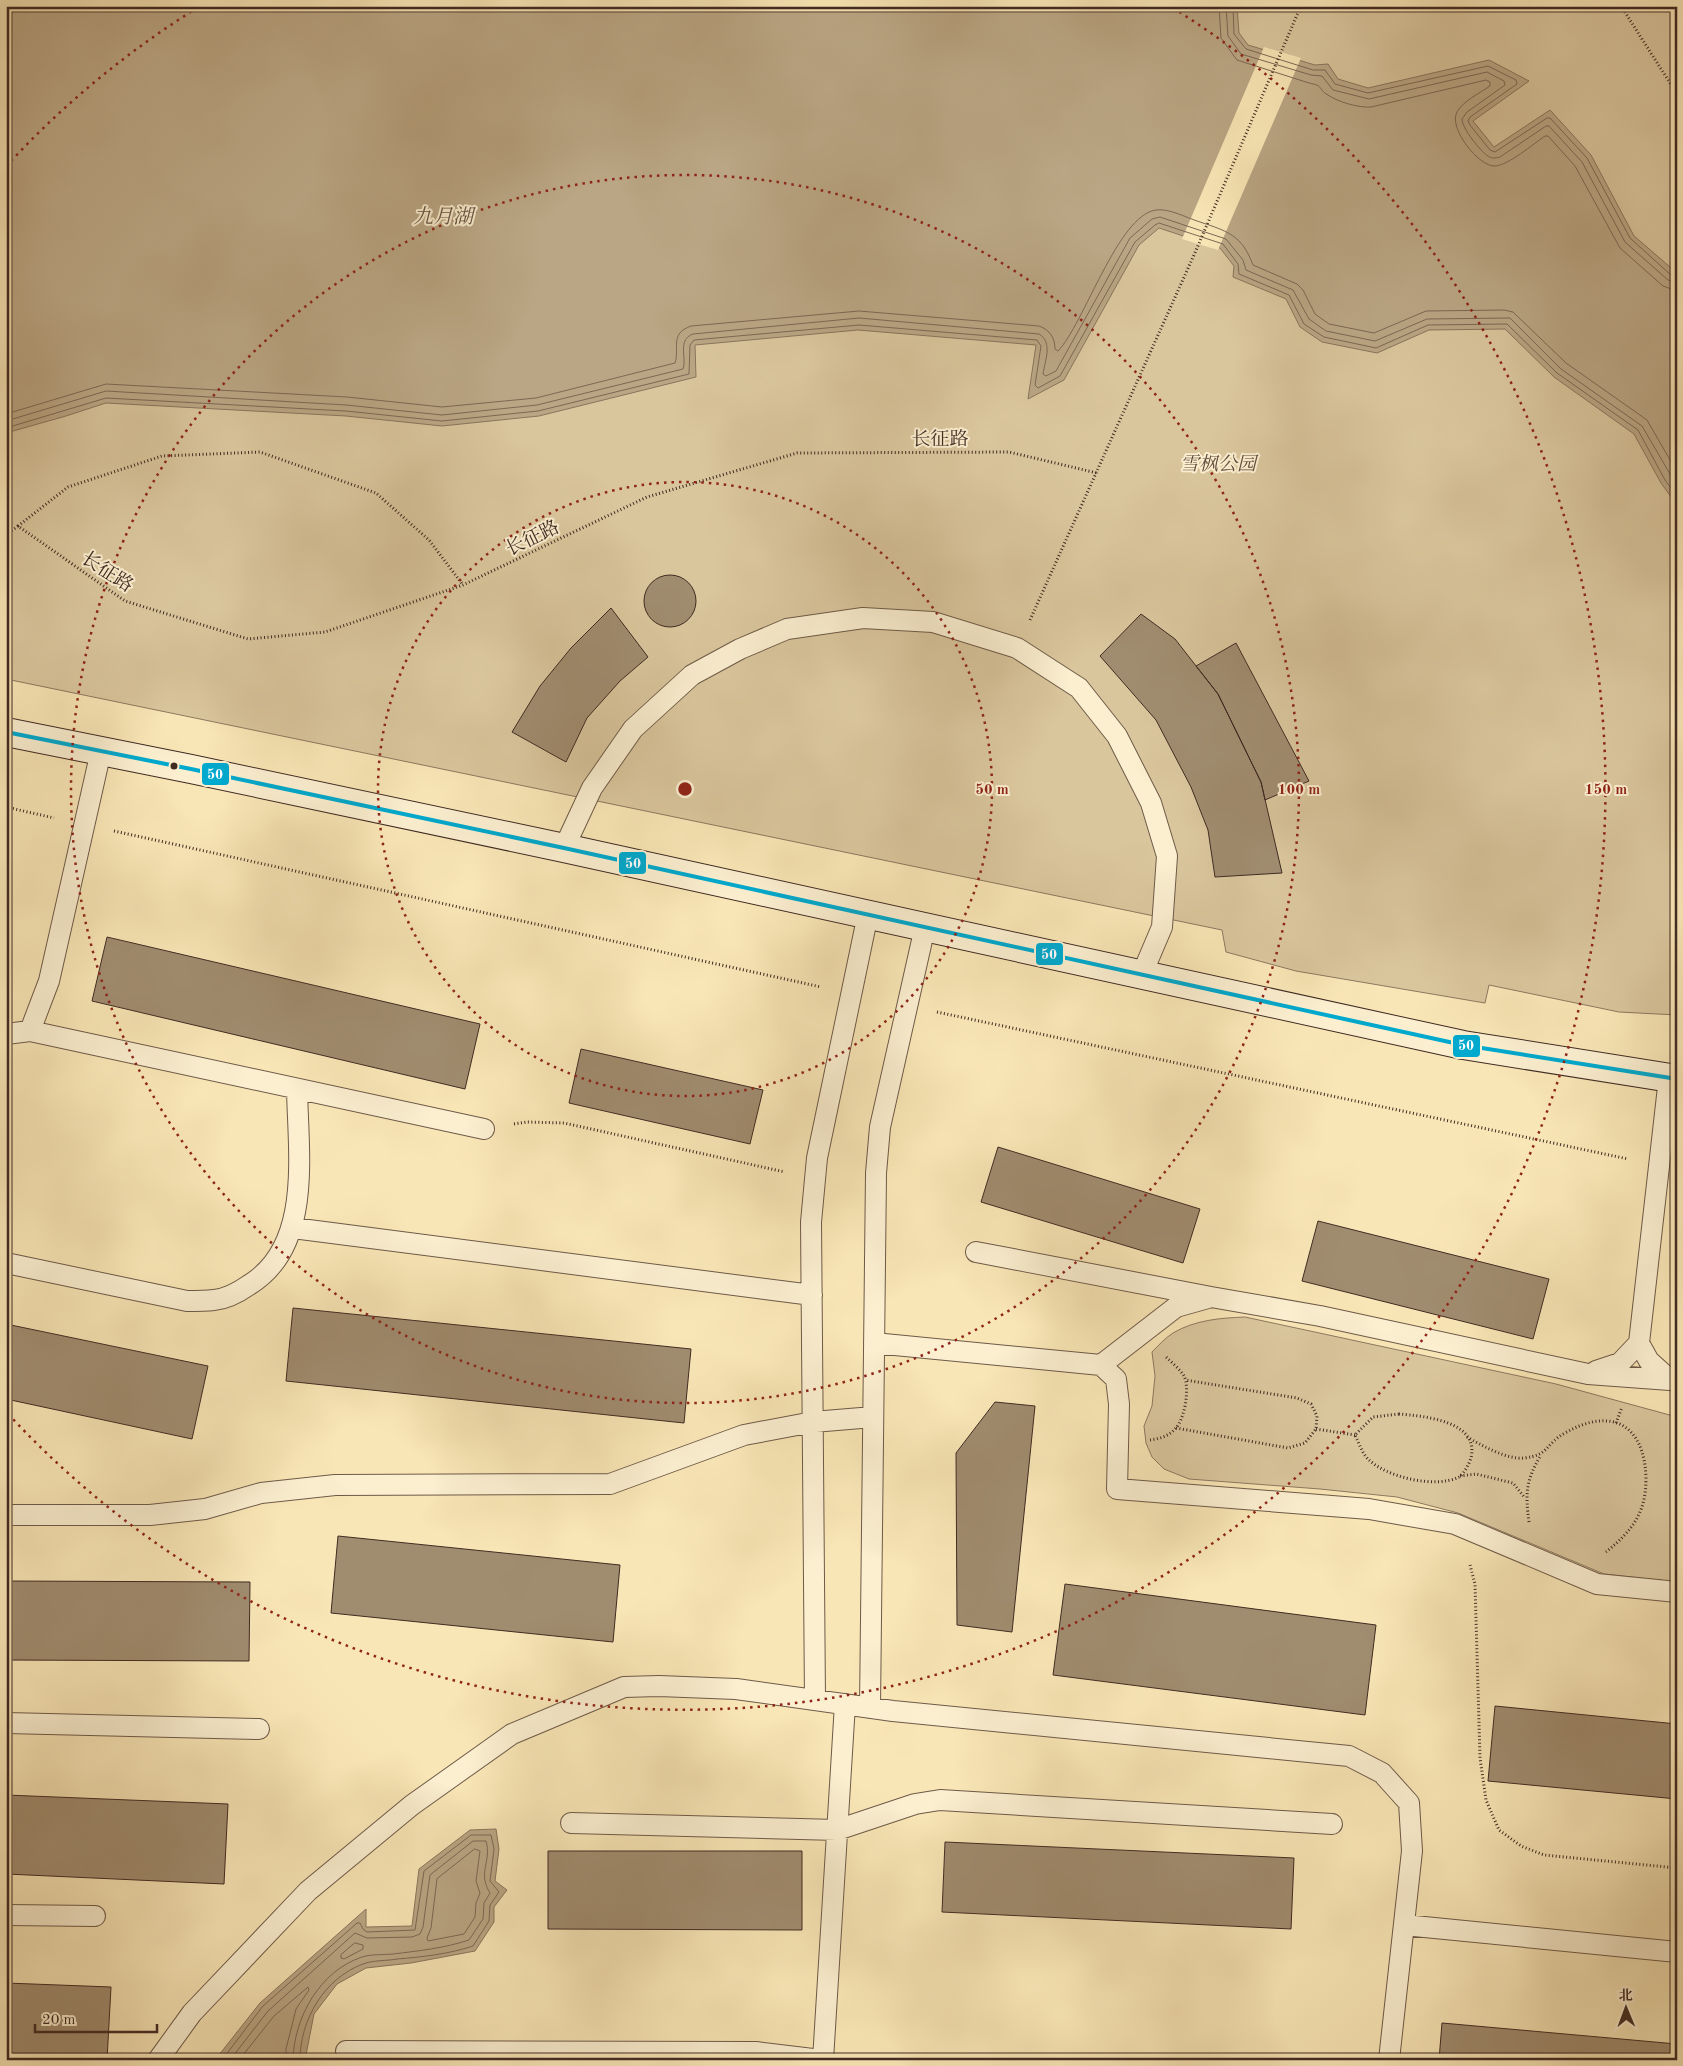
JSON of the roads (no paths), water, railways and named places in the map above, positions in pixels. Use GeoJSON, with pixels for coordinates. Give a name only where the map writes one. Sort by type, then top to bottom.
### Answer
{"type":"FeatureCollection","features":[{"type":"Feature","properties":{"kind":"street"},"geometry":{"type":"LineString","coordinates":[[6,732],[564,848],[1463,1045],[1673,1078]]}},
{"type":"Feature","properties":{"kind":"lane"},"geometry":{"type":"LineString","coordinates":[[564,848],[592,788],[633,729],[692,675],[740,649],[787,629],[863,618],[933,622],[1017,648],[1079,688],[1117,736],[1152,803],[1167,856],[1162,926],[1142,974]]}},
{"type":"Feature","properties":{"kind":"lane"},"geometry":{"type":"LineString","coordinates":[[30,1031],[49,981],[100,751]]}},
{"type":"Feature","properties":{"kind":"lane"},"geometry":{"type":"LineString","coordinates":[[815,1700],[811,1222],[816,1158],[868,914]]}},
{"type":"Feature","properties":{"kind":"lane"},"geometry":{"type":"LineString","coordinates":[[870,1708],[876,1173],[880,1127],[925,927]]}},
{"type":"Feature","properties":{"kind":"lane"},"geometry":{"type":"LineString","coordinates":[[6,1034],[30,1031],[484,1129]]}},
{"type":"Feature","properties":{"kind":"lane"},"geometry":{"type":"LineString","coordinates":[[1588,1374],[1620,1363],[1639,1343],[1673,1078]]}},
{"type":"Feature","properties":{"kind":"lane"},"geometry":{"type":"LineString","coordinates":[[6,1263],[187,1301],[216,1300],[238,1292],[260,1279],[280,1256],[293,1228],[298,1183],[297,1089]]}},
{"type":"Feature","properties":{"kind":"lane"},"geometry":{"type":"LineString","coordinates":[[293,1228],[812,1295]]}},
{"type":"Feature","properties":{"kind":"lane"},"geometry":{"type":"LineString","coordinates":[[976,1252],[1320,1316],[1588,1374],[1673,1380]]}},
{"type":"Feature","properties":{"kind":"lane"},"geometry":{"type":"LineString","coordinates":[[1101,1365],[1176,1307],[1211,1297]]}},
{"type":"Feature","properties":{"kind":"lane"},"geometry":{"type":"LineString","coordinates":[[874,1343],[1101,1365],[1116,1379],[1119,1404],[1117,1489],[1369,1509],[1455,1524],[1541,1562],[1597,1584],[1677,1592]]}},
{"type":"Feature","properties":{"kind":"lane"},"geometry":{"type":"LineString","coordinates":[[1639,1343],[1649,1361],[1673,1380]]}},
{"type":"Feature","properties":{"kind":"lane"},"geometry":{"type":"LineString","coordinates":[[6,1515],[150,1515],[204,1509],[261,1493],[335,1485],[610,1484],[744,1435],[813,1422],[873,1417]]}},
{"type":"Feature","properties":{"kind":"lane"},"geometry":{"type":"LineString","coordinates":[[158,2060],[192,2013],[308,1891],[412,1805],[512,1734],[624,1687],[659,1686],[736,1689],[870,1708],[1349,1756],[1382,1773],[1409,1803],[1412,1852],[1389,2060]]}},
{"type":"Feature","properties":{"kind":"lane"},"geometry":{"type":"LineString","coordinates":[[346,2051],[756,2052],[822,2060],[845,1704]]}},
{"type":"Feature","properties":{"kind":"lane"},"geometry":{"type":"LineString","coordinates":[[6,1723],[260,1728]]}},
{"type":"Feature","properties":{"kind":"lane"},"geometry":{"type":"LineString","coordinates":[[571,1822],[837,1830],[915,1804],[940,1800],[1332,1824]]}},
{"type":"Feature","properties":{"kind":"lane"},"geometry":{"type":"LineString","coordinates":[[6,1914],[95,1916]]}},
{"type":"Feature","properties":{"kind":"lane"},"geometry":{"type":"LineString","coordinates":[[1404,1925],[1677,1952]]}},
{"type":"Feature","properties":{"kind":"water","name":"九月湖"},"geometry":{"type":"Polygon","coordinates":[[[6,6],[1237,6],[1239,33],[1248,45],[1315,65],[1328,64],[1338,79],[1368,88],[1489,60],[1529,81],[1473,121],[1494,147],[1550,110],[1591,155],[1634,236],[1677,273],[1677,505],[1661,483],[1634,434],[1554,377],[1505,329],[1429,330],[1377,353],[1322,342],[1300,327],[1286,299],[1233,277],[1234,266],[1220,248],[1159,228],[1139,245],[1064,380],[1028,399],[1036,345],[858,330],[695,345],[696,377],[539,416],[442,426],[346,416],[106,403],[6,433],[6,6]]]}},
{"type":"Feature","properties":{"kind":"water"},"geometry":{"type":"Polygon","coordinates":[[[496,1829],[499,1849],[495,1881],[507,1890],[494,1907],[494,1922],[475,1951],[411,1963],[366,1968],[337,1984],[314,2014],[305,2060],[215,2060],[260,2003],[366,1909],[366,1927],[412,1926],[419,1869],[470,1830],[496,1829]]]}},
{"type":"Feature","properties":{"kind":"park label","name":"雪枫公园"},"geometry":{"type":"Point","coordinates":[1218,463]}}]}
